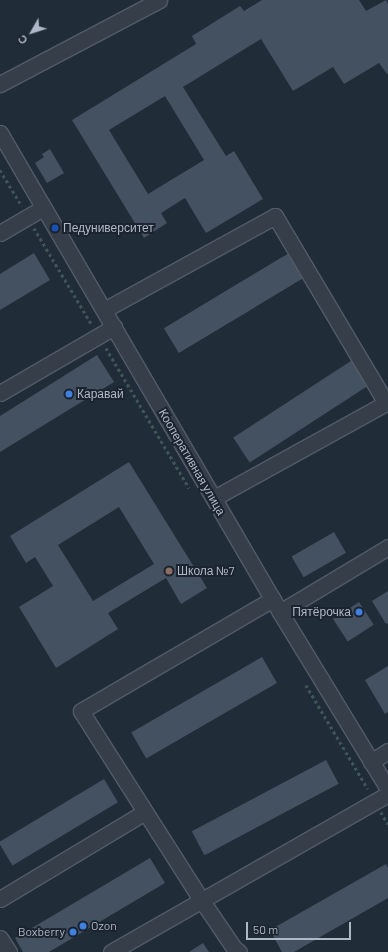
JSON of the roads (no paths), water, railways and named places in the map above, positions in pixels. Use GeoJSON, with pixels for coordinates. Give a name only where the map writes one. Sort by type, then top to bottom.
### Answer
{"type":"FeatureCollection","features":[{"type":"Feature","properties":{"kind":"street"},"geometry":{"type":"LineString","coordinates":[[0,84],[159,0]]}},
{"type":"Feature","properties":{"kind":"street","name":"Кооперативная улица"},"geometry":{"type":"LineString","coordinates":[[0,134],[280,612],[388,789]]}},
{"type":"Feature","properties":{"kind":"street"},"geometry":{"type":"LineString","coordinates":[[0,233],[43,208]]}},
{"type":"Feature","properties":{"kind":"street"},"geometry":{"type":"LineString","coordinates":[[104,310],[275,216],[386,403],[214,498]]}},
{"type":"Feature","properties":{"kind":"street"},"geometry":{"type":"LineString","coordinates":[[0,393],[114,327]]}},
{"type":"Feature","properties":{"kind":"street"},"geometry":{"type":"LineString","coordinates":[[280,612],[388,547]]}},
{"type":"Feature","properties":{"kind":"street"},"geometry":{"type":"LineString","coordinates":[[239,952],[234,948],[202,901],[81,711],[273,599]]}},
{"type":"Feature","properties":{"kind":"street"},"geometry":{"type":"LineString","coordinates":[[371,762],[388,751]]}},
{"type":"Feature","properties":{"kind":"street"},"geometry":{"type":"LineString","coordinates":[[111,952],[388,794]]}},
{"type":"Feature","properties":{"kind":"street"},"geometry":{"type":"LineString","coordinates":[[0,899],[145,812]]}},
{"type":"Feature","properties":{"kind":"street"},"geometry":{"type":"LineString","coordinates":[[0,938],[8,952]]}},
{"type":"Feature","properties":{"kind":"place","name":"Педуниверситет"},"geometry":{"type":"Point","coordinates":[55,228]}},
{"type":"Feature","properties":{"kind":"place","name":"Каравай"},"geometry":{"type":"Point","coordinates":[69,394]}},
{"type":"Feature","properties":{"kind":"place","name":"Школа №7"},"geometry":{"type":"Point","coordinates":[169,571]}},
{"type":"Feature","properties":{"kind":"place","name":"Пятёрочка"},"geometry":{"type":"Point","coordinates":[359,612]}},
{"type":"Feature","properties":{"kind":"place","name":"Ozon"},"geometry":{"type":"Point","coordinates":[83,926]}},
{"type":"Feature","properties":{"kind":"place","name":"Boxberry"},"geometry":{"type":"Point","coordinates":[73,932]}}]}
